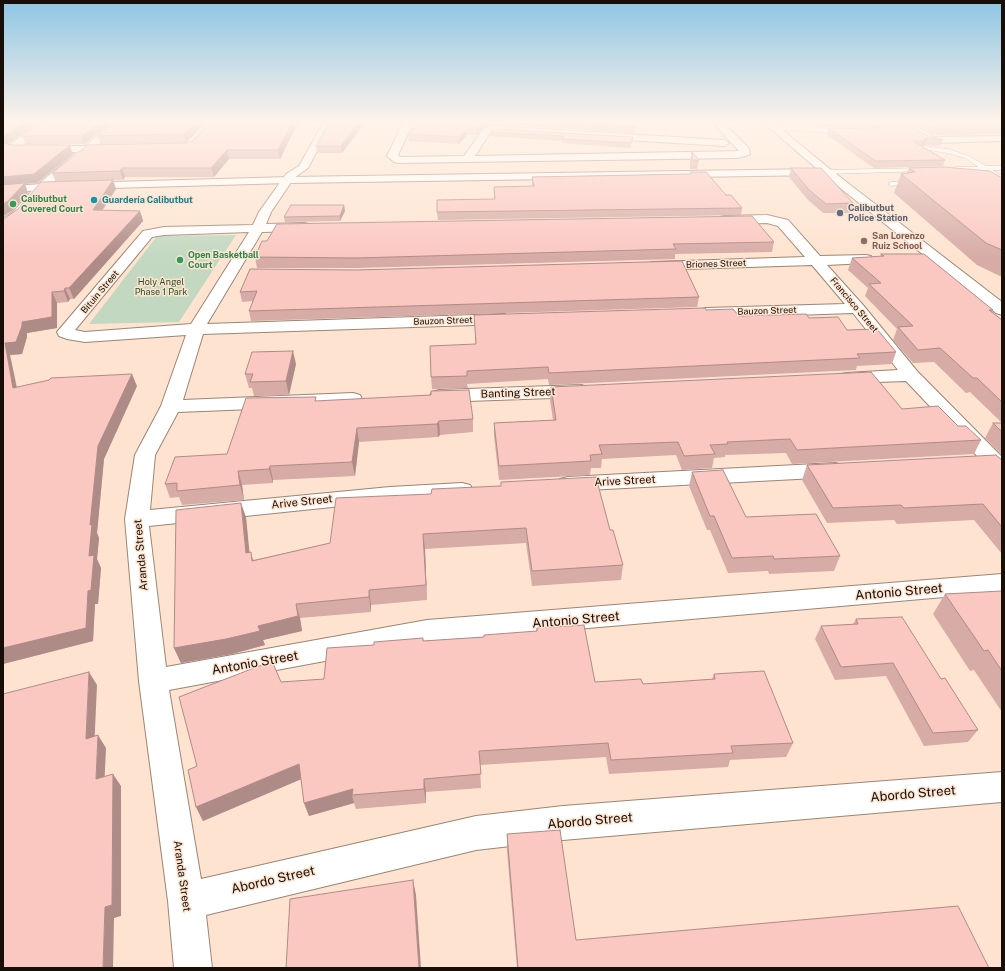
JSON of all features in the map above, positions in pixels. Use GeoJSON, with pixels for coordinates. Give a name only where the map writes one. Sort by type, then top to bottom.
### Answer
{"type":"FeatureCollection","features":[{"type":"Feature","properties":{"kind":"street"},"geometry":{"type":"LineString","coordinates":[[3,224],[17,215],[41,187],[64,168]]}},
{"type":"Feature","properties":{"kind":"street","name":"Aranda Street"},"geometry":{"type":"LineString","coordinates":[[290,168],[290,178]]}},
{"type":"Feature","properties":{"kind":"street","name":"Aranda Street"},"geometry":{"type":"LineString","coordinates":[[193,968],[186,901],[153,681],[137,519],[145,455],[171,406],[196,329],[238,273],[265,212],[290,178],[303,168]]}},
{"type":"Feature","properties":{"kind":"street"},"geometry":{"type":"LineString","coordinates":[[823,168],[1002,310]]}},
{"type":"Feature","properties":{"kind":"street"},"geometry":{"type":"LineString","coordinates":[[3,190],[41,187],[290,178],[827,172]]}},
{"type":"Feature","properties":{"kind":"street","name":"Francisco Street"},"geometry":{"type":"LineString","coordinates":[[711,220],[767,219],[783,223],[858,308],[912,375],[998,465]]}},
{"type":"Feature","properties":{"kind":"street"},"geometry":{"type":"LineString","coordinates":[[258,228],[314,227]]}},
{"type":"Feature","properties":{"kind":"street","name":"Bituin Street"},"geometry":{"type":"LineString","coordinates":[[196,329],[84,337],[65,332],[148,234],[164,231],[258,228]]}},
{"type":"Feature","properties":{"kind":"street","name":"Briones Street"},"geometry":{"type":"LineString","coordinates":[[642,266],[866,259]]}},
{"type":"Feature","properties":{"kind":"street","name":"Bauzon Street"},"geometry":{"type":"LineString","coordinates":[[690,314],[858,308]]}},
{"type":"Feature","properties":{"kind":"street","name":"Bauzon Street"},"geometry":{"type":"LineString","coordinates":[[196,329],[523,319]]}},
{"type":"Feature","properties":{"kind":"street"},"geometry":{"type":"LineString","coordinates":[[832,379],[912,375]]}},
{"type":"Feature","properties":{"kind":"street","name":"Banting Street"},"geometry":{"type":"LineString","coordinates":[[426,397],[601,390]]}},
{"type":"Feature","properties":{"kind":"street"},"geometry":{"type":"LineString","coordinates":[[171,406],[370,399]]}},
{"type":"Feature","properties":{"kind":"street"},"geometry":{"type":"LineString","coordinates":[[970,462],[998,465]]}},
{"type":"Feature","properties":{"kind":"street","name":"Arive Street"},"geometry":{"type":"LineString","coordinates":[[551,485],[852,469]]}},
{"type":"Feature","properties":{"kind":"street","name":"Arive Street"},"geometry":{"type":"LineString","coordinates":[[137,519],[390,494],[482,488]]}},
{"type":"Feature","properties":{"kind":"street","name":"Antonio Street"},"geometry":{"type":"LineString","coordinates":[[153,681],[427,631],[1002,583]]}},
{"type":"Feature","properties":{"kind":"street","name":"Abordo Street"},"geometry":{"type":"LineString","coordinates":[[186,901],[476,833],[562,823],[1002,787]]}},
{"type":"Feature","properties":{"kind":"lane"},"geometry":{"type":"LineString","coordinates":[[944,170],[997,168]]}},
{"type":"Feature","properties":{"kind":"lane"},"geometry":{"type":"LineString","coordinates":[[986,169],[1002,179]]}},
{"type":"Feature","properties":{"kind":"lane"},"geometry":{"type":"LineString","coordinates":[[827,172],[936,170]]}},
{"type":"Feature","properties":{"kind":"lane"},"geometry":{"type":"LineString","coordinates":[[891,184],[924,182]]}},
{"type":"Feature","properties":{"kind":"green space","name":"Holy Angel Phase 1 Park"},"geometry":{"type":"Polygon","coordinates":[[[236,235],[179,322],[89,324],[157,236],[236,235]]]}},
{"type":"Feature","properties":{"kind":"building"},"geometry":{"type":"Polygon","coordinates":[[[3,168],[41,168],[34,174],[3,177],[3,168]]]}},
{"type":"Feature","properties":{"kind":"building"},"geometry":{"type":"Polygon","coordinates":[[[58,168],[122,168],[120,171],[52,173],[58,168]]]}},
{"type":"Feature","properties":{"kind":"building"},"geometry":{"type":"Polygon","coordinates":[[[791,168],[821,168],[853,203],[826,204],[809,190],[791,168]]]}},
{"type":"Feature","properties":{"kind":"building"},"geometry":{"type":"Polygon","coordinates":[[[909,168],[958,168],[990,171],[1002,178],[1002,250],[986,243],[901,174],[915,172],[909,168]]]}},
{"type":"Feature","properties":{"kind":"building"},"geometry":{"type":"Polygon","coordinates":[[[691,172],[706,172],[726,195],[731,195],[742,208],[437,212],[437,200],[495,199],[494,187],[534,186],[532,177],[691,174],[691,172]]]}},
{"type":"Feature","properties":{"kind":"building"},"geometry":{"type":"Polygon","coordinates":[[[113,180],[93,210],[140,211],[69,288],[65,288],[64,291],[52,292],[52,317],[22,322],[16,342],[5,343],[13,388],[49,380],[51,378],[132,374],[98,446],[90,525],[92,524],[89,556],[94,555],[91,590],[88,591],[86,628],[3,648],[3,219],[18,209],[41,182],[113,180]]]}},
{"type":"Feature","properties":{"kind":"building"},"geometry":{"type":"Polygon","coordinates":[[[25,183],[8,201],[3,204],[3,185],[25,183]]]}},
{"type":"Feature","properties":{"kind":"building"},"geometry":{"type":"Polygon","coordinates":[[[291,205],[344,205],[340,216],[284,217],[291,205]]]}},
{"type":"Feature","properties":{"kind":"building"},"geometry":{"type":"Polygon","coordinates":[[[752,216],[774,242],[673,244],[676,249],[356,258],[255,257],[262,241],[267,241],[277,224],[752,216]]]}},
{"type":"Feature","properties":{"kind":"building"},"geometry":{"type":"Polygon","coordinates":[[[881,254],[924,254],[993,310],[989,310],[1002,320],[1002,402],[977,378],[973,378],[940,348],[918,350],[898,327],[913,326],[869,284],[881,283],[852,258],[884,256],[881,254]]]}},
{"type":"Feature","properties":{"kind":"building"},"geometry":{"type":"Polygon","coordinates":[[[682,261],[699,297],[249,311],[257,291],[240,292],[250,269],[356,270],[682,261]]]}},
{"type":"Feature","properties":{"kind":"building"},"geometry":{"type":"Polygon","coordinates":[[[705,308],[706,310],[733,309],[739,316],[806,314],[809,318],[838,317],[847,330],[877,329],[896,352],[857,354],[860,358],[549,373],[548,367],[467,371],[467,376],[431,377],[430,346],[476,344],[474,315],[705,308]]]}},
{"type":"Feature","properties":{"kind":"building"},"geometry":{"type":"Polygon","coordinates":[[[293,351],[286,381],[250,382],[253,374],[245,374],[252,352],[293,351]]]}},
{"type":"Feature","properties":{"kind":"building"},"geometry":{"type":"Polygon","coordinates":[[[871,372],[902,409],[938,406],[958,426],[966,426],[981,440],[797,450],[790,439],[727,442],[728,444],[710,445],[715,454],[684,456],[678,442],[599,445],[602,454],[590,455],[591,461],[499,466],[494,423],[556,420],[551,387],[871,372]]]}},
{"type":"Feature","properties":{"kind":"building"},"geometry":{"type":"Polygon","coordinates":[[[469,390],[473,419],[439,421],[437,424],[357,428],[352,462],[270,466],[269,469],[238,471],[240,485],[177,491],[177,483],[165,484],[175,457],[227,454],[246,398],[316,397],[315,401],[431,395],[431,391],[469,390]]]}},
{"type":"Feature","properties":{"kind":"building"},"geometry":{"type":"Polygon","coordinates":[[[993,423],[1002,423],[1002,432],[993,423]]]}},
{"type":"Feature","properties":{"kind":"building"},"geometry":{"type":"Polygon","coordinates":[[[996,455],[1002,460],[1002,527],[983,504],[904,508],[901,505],[833,508],[807,465],[996,455]]]}},
{"type":"Feature","properties":{"kind":"building"},"geometry":{"type":"Polygon","coordinates":[[[723,470],[746,517],[816,514],[840,556],[774,559],[773,556],[732,558],[714,516],[710,516],[692,472],[723,470]]]}},
{"type":"Feature","properties":{"kind":"building"},"geometry":{"type":"Polygon","coordinates":[[[596,477],[610,530],[613,530],[623,565],[532,571],[526,528],[423,534],[426,585],[369,590],[369,597],[296,604],[298,616],[258,626],[260,631],[226,639],[174,648],[176,510],[241,503],[246,553],[251,552],[252,561],[330,543],[336,498],[431,494],[432,489],[501,486],[501,482],[596,477]]]}},
{"type":"Feature","properties":{"kind":"building"},"geometry":{"type":"Polygon","coordinates":[[[1002,591],[1002,671],[988,650],[984,651],[945,594],[1002,591]]]}},
{"type":"Feature","properties":{"kind":"building"},"geometry":{"type":"Polygon","coordinates":[[[902,617],[941,679],[945,678],[978,730],[933,733],[893,663],[841,667],[821,626],[858,624],[856,619],[902,617]]]}},
{"type":"Feature","properties":{"kind":"building"},"geometry":{"type":"Polygon","coordinates":[[[584,625],[595,682],[641,679],[643,684],[715,679],[714,674],[764,671],[793,743],[731,746],[733,753],[611,760],[608,743],[479,751],[481,774],[424,779],[424,789],[352,795],[353,789],[304,803],[299,764],[196,807],[188,770],[197,766],[179,697],[272,661],[281,682],[324,679],[327,648],[374,645],[374,642],[423,638],[423,641],[484,637],[484,635],[537,631],[537,628],[584,625]]]}},
{"type":"Feature","properties":{"kind":"building"},"geometry":{"type":"Polygon","coordinates":[[[89,672],[86,739],[98,735],[96,779],[113,774],[112,905],[105,907],[103,968],[3,968],[3,694],[89,672]]]}},
{"type":"Feature","properties":{"kind":"building"},"geometry":{"type":"Polygon","coordinates":[[[560,830],[576,940],[958,906],[989,968],[518,968],[507,834],[560,830]]]}},
{"type":"Feature","properties":{"kind":"building"},"geometry":{"type":"Polygon","coordinates":[[[413,880],[419,968],[286,968],[290,899],[413,880]]]}},
{"type":"Feature","properties":{"kind":"place","name":"Guardería Calibutbut"},"geometry":{"type":"Point","coordinates":[94,200]}},
{"type":"Feature","properties":{"kind":"place","name":"Calibutbut Covered Court"},"geometry":{"type":"Point","coordinates":[13,204]}},
{"type":"Feature","properties":{"kind":"place","name":"Calibutbut Police Station"},"geometry":{"type":"Point","coordinates":[840,213]}},
{"type":"Feature","properties":{"kind":"place","name":"San Lorenzo Ruiz School"},"geometry":{"type":"Point","coordinates":[864,241]}},
{"type":"Feature","properties":{"kind":"place","name":"Open Basketball Court"},"geometry":{"type":"Point","coordinates":[180,260]}}]}
